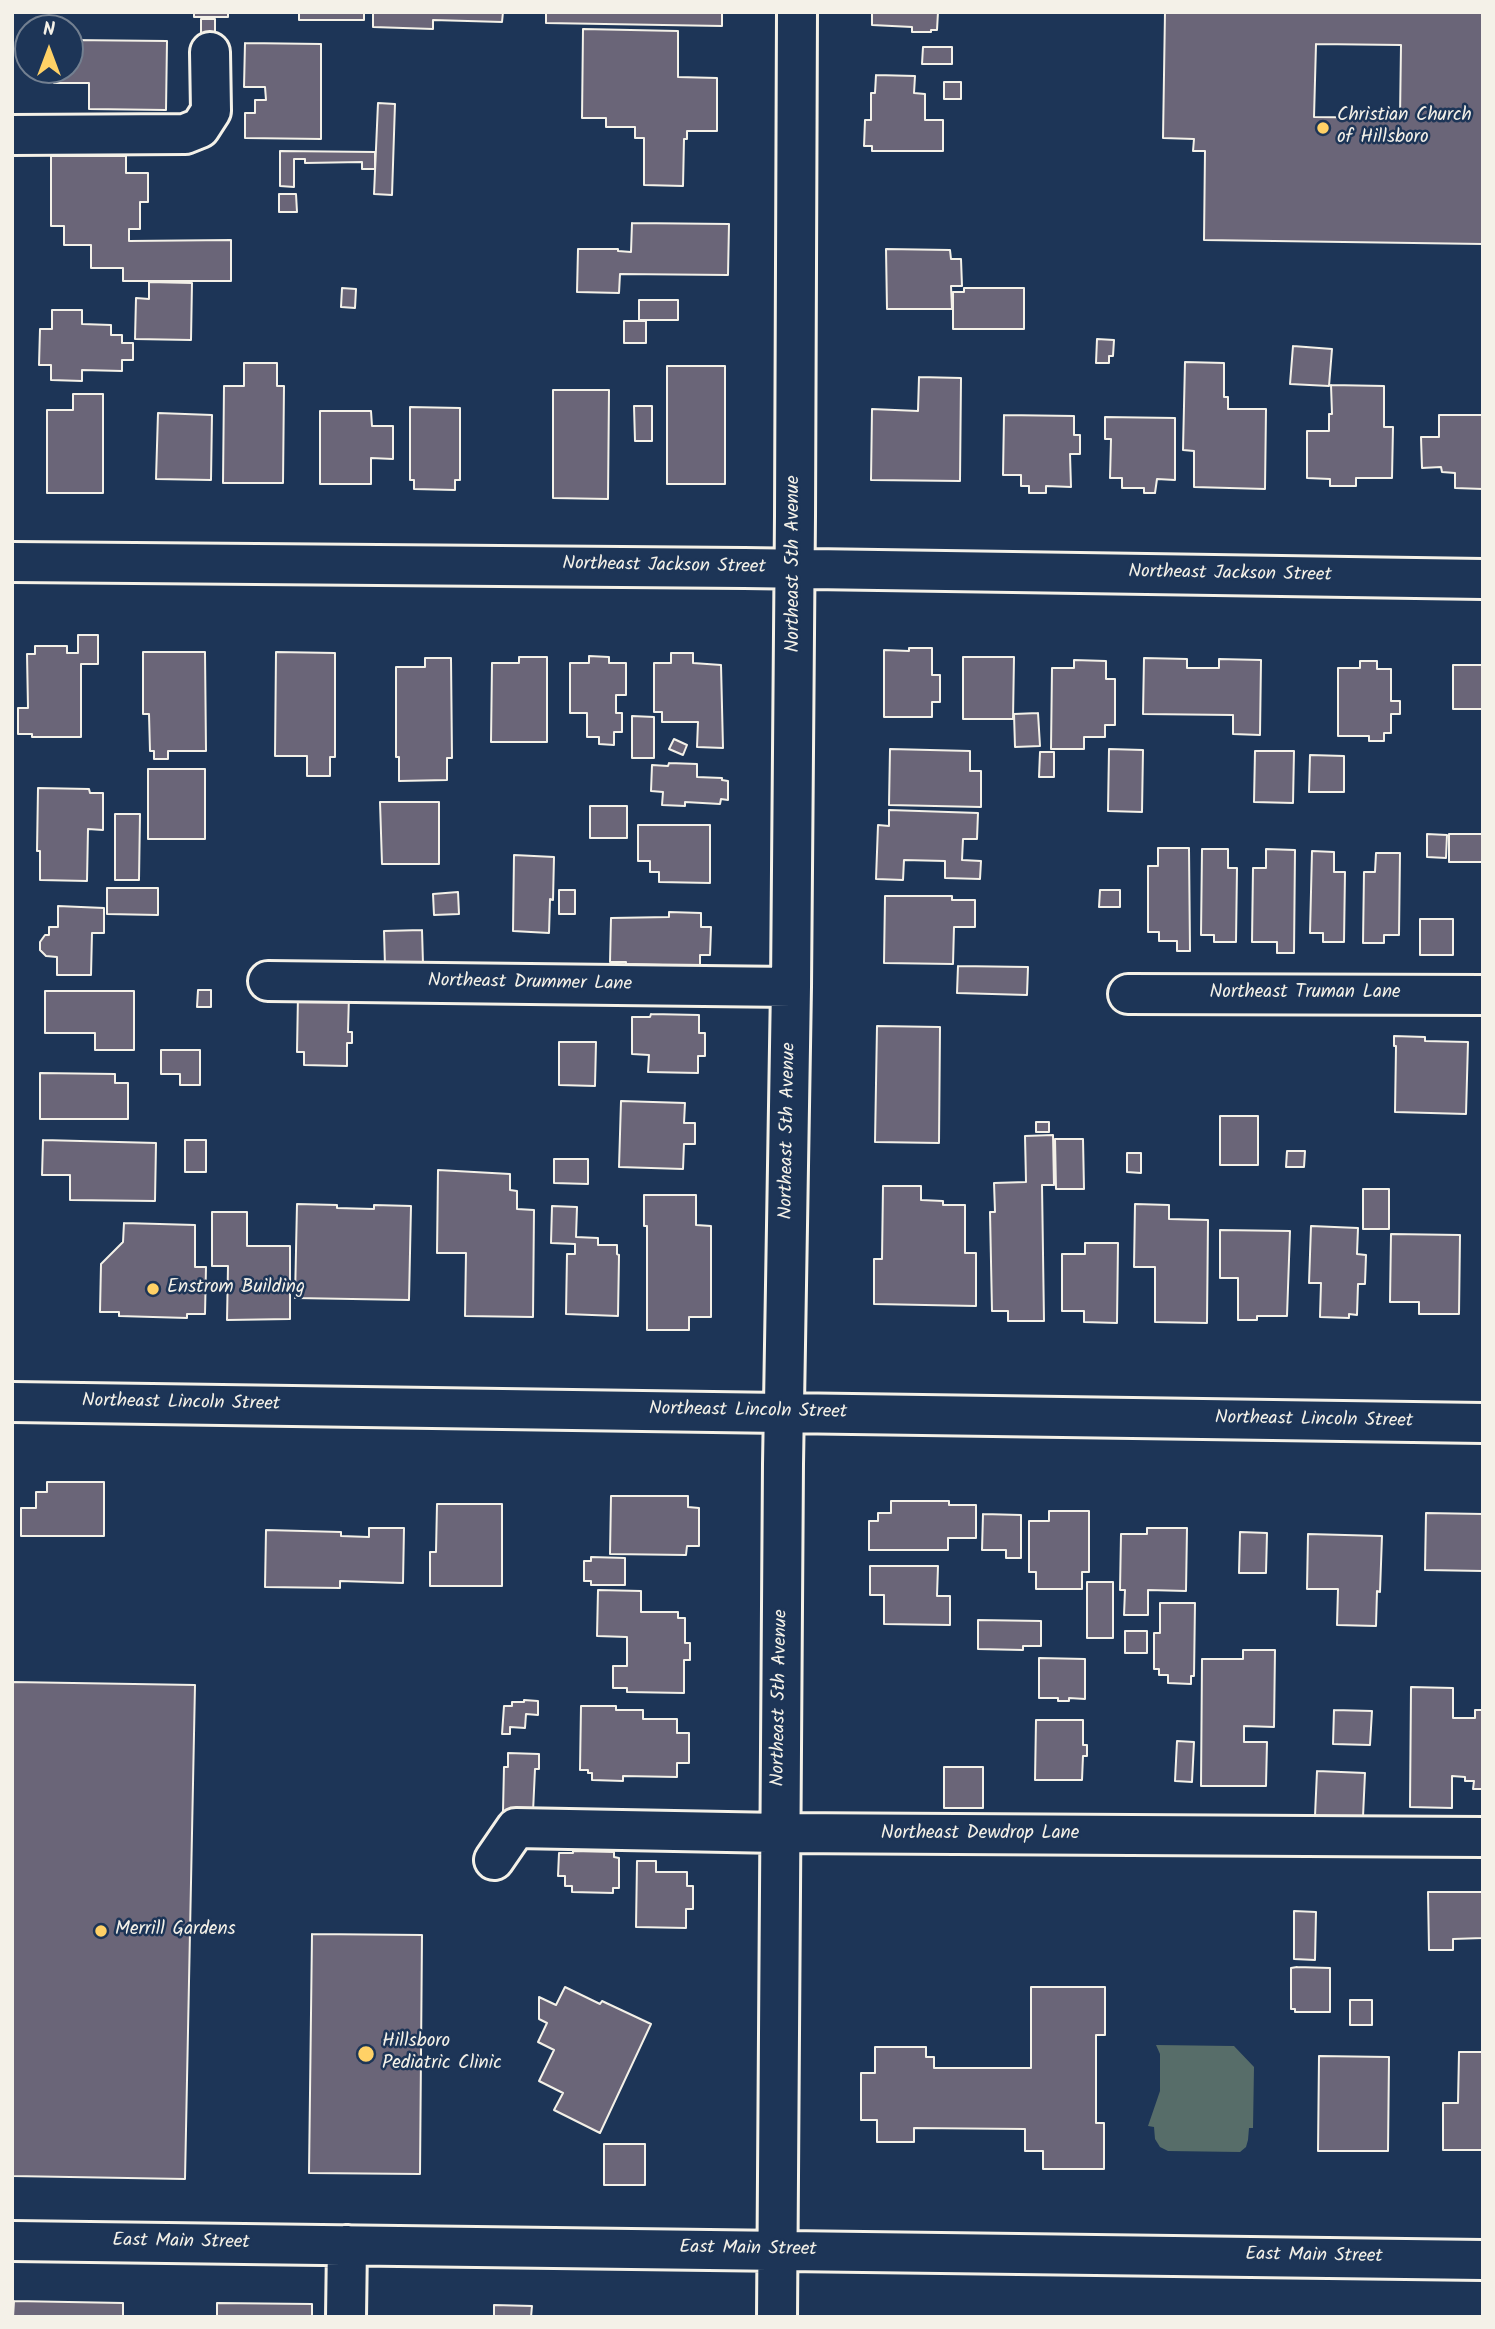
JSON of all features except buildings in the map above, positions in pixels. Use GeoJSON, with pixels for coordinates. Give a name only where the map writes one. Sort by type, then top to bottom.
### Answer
{"type":"FeatureCollection","features":[{"type":"Feature","properties":{"kind":"street","name":"Northeast 5th Avenue"},"geometry":{"type":"LineString","coordinates":[[777,2317],[791,988],[797,12]]}},
{"type":"Feature","properties":{"kind":"street"},"geometry":{"type":"LineString","coordinates":[[12,135],[185,134],[200,128],[211,111],[210,52]]}},
{"type":"Feature","properties":{"kind":"street","name":"Northeast Jackson Street"},"geometry":{"type":"LineString","coordinates":[[12,562],[1483,579]]}},
{"type":"Feature","properties":{"kind":"street","name":"Northeast Drummer Lane"},"geometry":{"type":"LineString","coordinates":[[268,981],[791,988]]}},
{"type":"Feature","properties":{"kind":"street","name":"Northeast Truman Lane"},"geometry":{"type":"LineString","coordinates":[[1128,994],[1483,995]]}},
{"type":"Feature","properties":{"kind":"street","name":"Northeast Lincoln Street"},"geometry":{"type":"LineString","coordinates":[[12,1402],[1483,1423]]}},
{"type":"Feature","properties":{"kind":"street","name":"Northeast Dewdrop Lane"},"geometry":{"type":"LineString","coordinates":[[494,1860],[516,1828],[780,1833],[1483,1837]]}},
{"type":"Feature","properties":{"kind":"street","name":"East Main Street"},"geometry":{"type":"LineString","coordinates":[[12,2241],[1483,2260]]}},
{"type":"Feature","properties":{"kind":"street"},"geometry":{"type":"LineString","coordinates":[[346,2245],[346,2317]]}},
{"type":"Feature","properties":{"kind":"green space"},"geometry":{"type":"Polygon","coordinates":[[[1156,2045],[1234,2046],[1254,2067],[1253,2128],[1249,2128],[1246,2147],[1240,2152],[1168,2151],[1160,2147],[1155,2139],[1154,2127],[1148,2126],[1160,2091],[1160,2054],[1156,2045]]]}},
{"type":"Feature","properties":{"kind":"place","name":"Christian Church of Hillsboro"},"geometry":{"type":"Point","coordinates":[1323,128]}},
{"type":"Feature","properties":{"kind":"place","name":"Enstrom Building"},"geometry":{"type":"Point","coordinates":[153,1289]}},
{"type":"Feature","properties":{"kind":"place","name":"Merrill Gardens"},"geometry":{"type":"Point","coordinates":[101,1931]}},
{"type":"Feature","properties":{"kind":"place","name":"Hillsboro Pediatric Clinic"},"geometry":{"type":"Point","coordinates":[366,2054]}}]}
